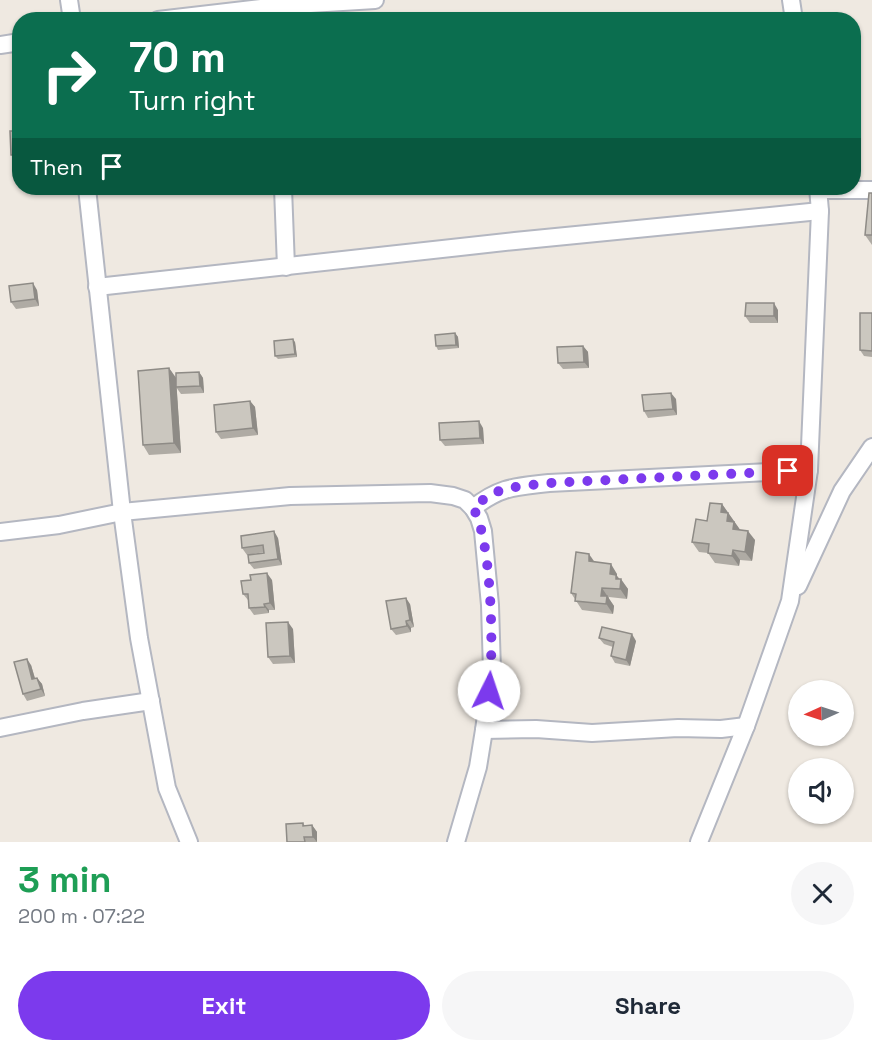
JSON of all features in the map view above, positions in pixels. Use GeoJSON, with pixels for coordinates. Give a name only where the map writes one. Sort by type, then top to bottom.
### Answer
{"type":"FeatureCollection","features":[{"type":"Feature","properties":{"kind":"street"},"geometry":{"type":"LineString","coordinates":[[285,12],[375,0]]}},
{"type":"Feature","properties":{"kind":"street"},"geometry":{"type":"LineString","coordinates":[[88,195],[122,512],[139,638],[167,788],[189,842]]}},
{"type":"Feature","properties":{"kind":"street"},"geometry":{"type":"LineString","coordinates":[[283,195],[286,267]]}},
{"type":"Feature","properties":{"kind":"street"},"geometry":{"type":"LineString","coordinates":[[790,601],[809,470],[820,211],[819,195]]}},
{"type":"Feature","properties":{"kind":"street"},"geometry":{"type":"LineString","coordinates":[[97,287],[514,241],[820,211]]}},
{"type":"Feature","properties":{"kind":"street"},"geometry":{"type":"LineString","coordinates":[[699,842],[746,726],[790,601],[842,491],[872,447]]}},
{"type":"Feature","properties":{"kind":"street"},"geometry":{"type":"LineString","coordinates":[[473,508],[489,495],[507,488],[549,483],[809,470]]}},
{"type":"Feature","properties":{"kind":"street"},"geometry":{"type":"LineString","coordinates":[[0,532],[59,525],[122,512],[290,496],[430,493],[465,500],[479,518],[483,531],[490,605],[492,671],[478,767],[456,842]]}},
{"type":"Feature","properties":{"kind":"street"},"geometry":{"type":"LineString","coordinates":[[0,728],[83,711],[151,701]]}},
{"type":"Feature","properties":{"kind":"street"},"geometry":{"type":"LineString","coordinates":[[484,730],[536,729],[592,733],[746,726]]}},
{"type":"Feature","properties":{"kind":"building"},"geometry":{"type":"Polygon","coordinates":[[[10,131],[12,131],[12,155],[10,131]]]}},
{"type":"Feature","properties":{"kind":"building"},"geometry":{"type":"Polygon","coordinates":[[[869,193],[872,193],[872,235],[865,235],[869,193]]]}},
{"type":"Feature","properties":{"kind":"building"},"geometry":{"type":"Polygon","coordinates":[[[33,283],[35,299],[11,302],[9,286],[33,283]]]}},
{"type":"Feature","properties":{"kind":"building"},"geometry":{"type":"Polygon","coordinates":[[[746,303],[774,303],[774,316],[745,316],[746,303]]]}},
{"type":"Feature","properties":{"kind":"building"},"geometry":{"type":"Polygon","coordinates":[[[860,313],[872,313],[872,351],[860,350],[860,313]]]}},
{"type":"Feature","properties":{"kind":"building"},"geometry":{"type":"Polygon","coordinates":[[[455,333],[456,345],[436,346],[435,335],[455,333]]]}},
{"type":"Feature","properties":{"kind":"building"},"geometry":{"type":"Polygon","coordinates":[[[293,339],[295,354],[275,356],[274,341],[293,339]]]}},
{"type":"Feature","properties":{"kind":"building"},"geometry":{"type":"Polygon","coordinates":[[[583,346],[584,362],[558,363],[557,347],[583,346]]]}},
{"type":"Feature","properties":{"kind":"building"},"geometry":{"type":"Polygon","coordinates":[[[169,368],[174,443],[143,445],[138,371],[169,368]]]}},
{"type":"Feature","properties":{"kind":"building"},"geometry":{"type":"Polygon","coordinates":[[[199,372],[200,386],[176,387],[176,373],[199,372]]]}},
{"type":"Feature","properties":{"kind":"building"},"geometry":{"type":"Polygon","coordinates":[[[671,393],[673,409],[644,411],[642,395],[671,393]]]}},
{"type":"Feature","properties":{"kind":"building"},"geometry":{"type":"Polygon","coordinates":[[[250,401],[253,428],[216,432],[214,405],[250,401]]]}},
{"type":"Feature","properties":{"kind":"building"},"geometry":{"type":"Polygon","coordinates":[[[479,421],[480,438],[440,440],[439,423],[479,421]]]}},
{"type":"Feature","properties":{"kind":"building"},"geometry":{"type":"Polygon","coordinates":[[[710,503],[722,504],[721,512],[728,513],[727,521],[734,522],[733,529],[748,531],[745,552],[733,550],[732,556],[708,553],[709,544],[692,542],[696,519],[707,521],[710,503]]]}},
{"type":"Feature","properties":{"kind":"building"},"geometry":{"type":"Polygon","coordinates":[[[274,531],[278,559],[249,563],[248,555],[264,553],[263,545],[242,548],[241,536],[274,531]]]}},
{"type":"Feature","properties":{"kind":"building"},"geometry":{"type":"Polygon","coordinates":[[[576,552],[589,554],[589,561],[611,564],[610,574],[616,575],[616,579],[621,579],[620,589],[602,588],[601,596],[607,596],[606,604],[575,601],[576,594],[571,593],[576,552]]]}},
{"type":"Feature","properties":{"kind":"building"},"geometry":{"type":"Polygon","coordinates":[[[267,573],[270,603],[264,604],[265,607],[249,608],[248,594],[243,594],[241,581],[251,580],[250,575],[267,573]]]}},
{"type":"Feature","properties":{"kind":"building"},"geometry":{"type":"Polygon","coordinates":[[[406,598],[410,620],[406,621],[407,626],[391,629],[386,601],[406,598]]]}},
{"type":"Feature","properties":{"kind":"building"},"geometry":{"type":"Polygon","coordinates":[[[288,622],[290,656],[268,657],[266,623],[288,622]]]}},
{"type":"Feature","properties":{"kind":"building"},"geometry":{"type":"Polygon","coordinates":[[[602,627],[632,634],[626,660],[611,656],[614,642],[599,638],[602,627]]]}},
{"type":"Feature","properties":{"kind":"building"},"geometry":{"type":"Polygon","coordinates":[[[27,659],[32,679],[37,678],[41,689],[23,694],[14,662],[27,659]]]}},
{"type":"Feature","properties":{"kind":"building"},"geometry":{"type":"Polygon","coordinates":[[[303,823],[303,826],[312,825],[313,837],[304,837],[305,842],[287,842],[286,824],[303,823]]]}},
{"type":"Feature","properties":{"kind":"route"},"geometry":{"type":"LineString","coordinates":[[489,691],[492,671],[490,605],[483,531],[473,508],[489,495],[507,488],[549,483],[788,471]]}}]}
